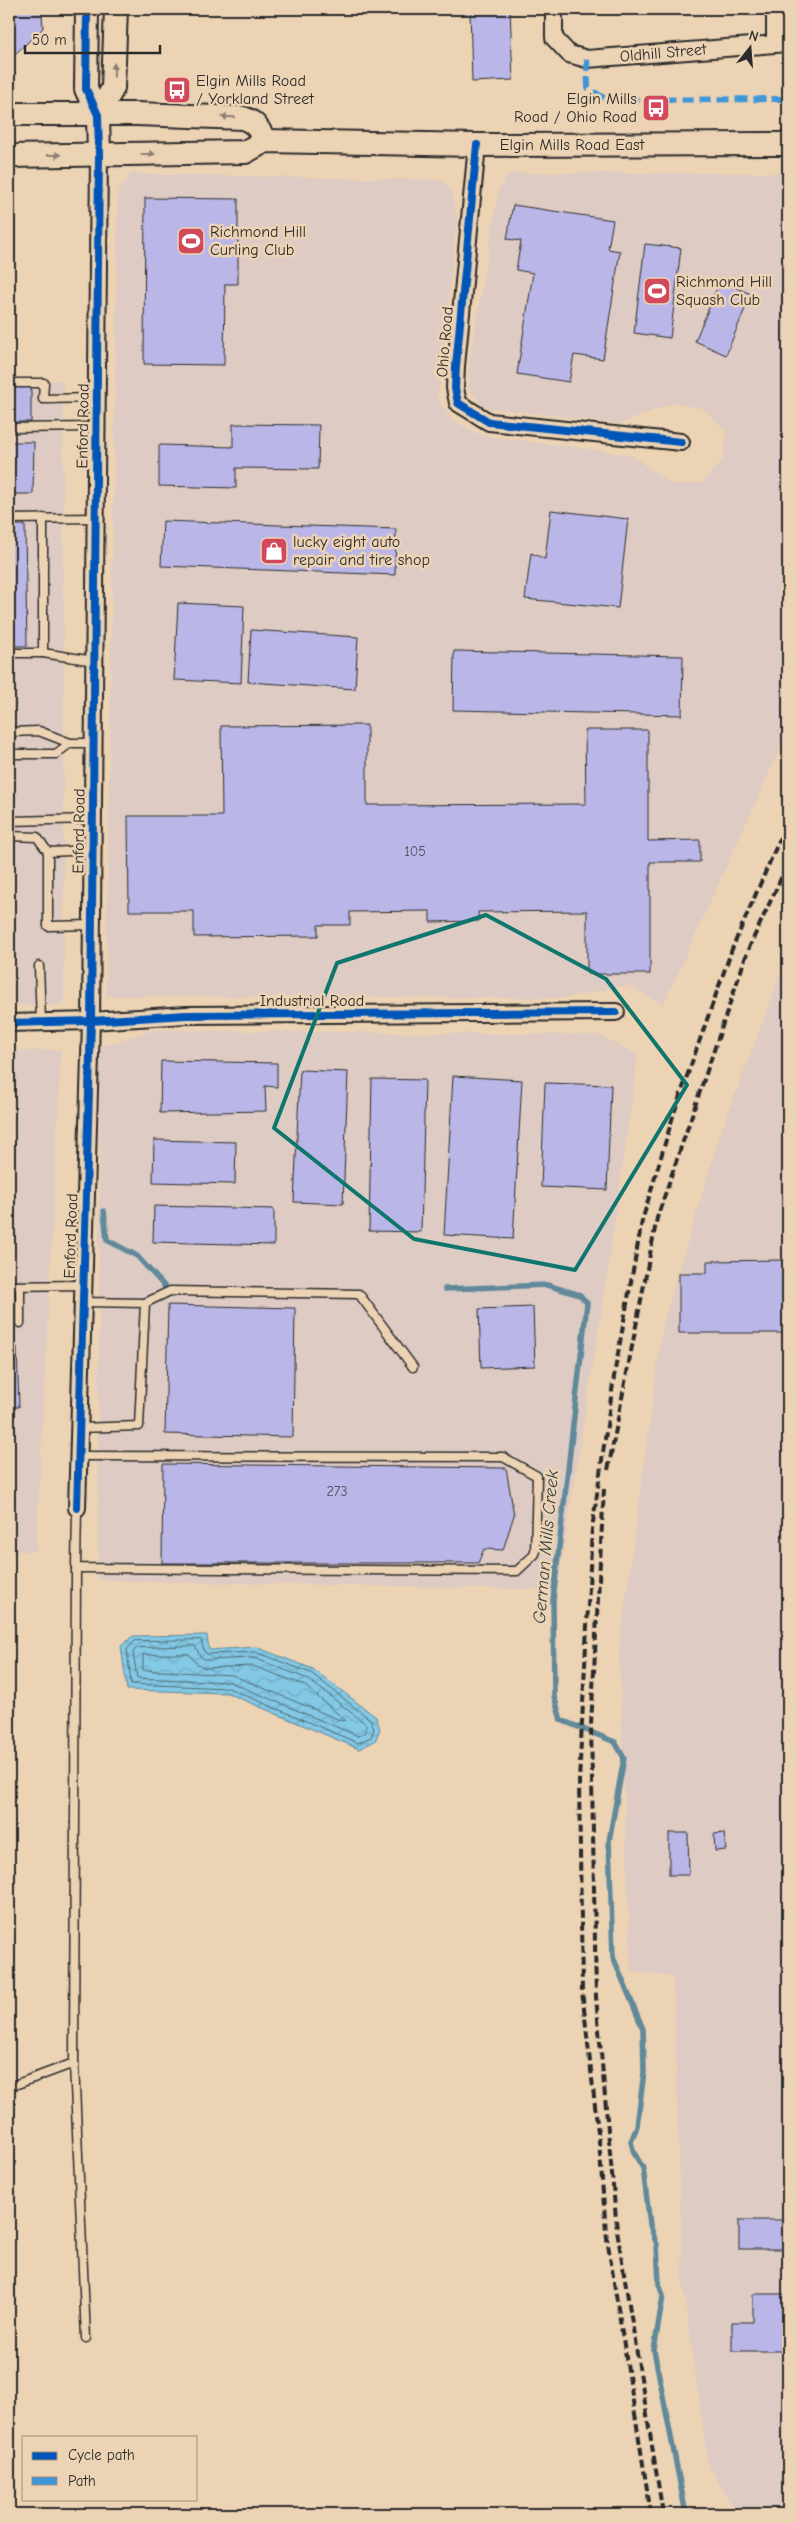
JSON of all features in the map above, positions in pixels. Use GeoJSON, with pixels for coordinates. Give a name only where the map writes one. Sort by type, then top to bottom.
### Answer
{"type":"FeatureCollection","features":[{"type":"Feature","properties":{"kind":"main road"},"geometry":{"type":"LineString","coordinates":[[87,9],[86,90],[98,115],[99,155]]}},
{"type":"Feature","properties":{"kind":"main road"},"geometry":{"type":"LineString","coordinates":[[98,115],[113,88],[116,9]]}},
{"type":"Feature","properties":{"kind":"main road"},"geometry":{"type":"LineString","coordinates":[[9,114],[243,118],[252,121],[257,126],[265,141]]}},
{"type":"Feature","properties":{"kind":"main road","name":"Elgin Mills Road East"},"geometry":{"type":"LineString","coordinates":[[9,156],[245,152],[265,141],[477,145],[788,144]]}},
{"type":"Feature","properties":{"kind":"street","name":"Oldhill Street"},"geometry":{"type":"LineString","coordinates":[[554,9],[554,38],[569,54],[587,59],[782,43]]}},
{"type":"Feature","properties":{"kind":"street"},"geometry":{"type":"LineString","coordinates":[[775,9],[782,43]]}},
{"type":"Feature","properties":{"kind":"street","name":"Ohio Road"},"geometry":{"type":"LineString","coordinates":[[477,145],[456,366],[455,388],[458,403],[489,422],[681,442]]}},
{"type":"Feature","properties":{"kind":"street","name":"Enford Road"},"geometry":{"type":"LineString","coordinates":[[77,1508],[91,1021],[99,155]]}},
{"type":"Feature","properties":{"kind":"street","name":"Industrial Road"},"geometry":{"type":"LineString","coordinates":[[9,1023],[91,1021],[186,1015],[616,1012]]}},
{"type":"Feature","properties":{"kind":"lane"},"geometry":{"type":"LineString","coordinates":[[9,383],[44,383],[42,399],[97,398]]}},
{"type":"Feature","properties":{"kind":"lane"},"geometry":{"type":"LineString","coordinates":[[9,428],[96,427]]}},
{"type":"Feature","properties":{"kind":"lane"},"geometry":{"type":"LineString","coordinates":[[43,518],[43,653]]}},
{"type":"Feature","properties":{"kind":"lane"},"geometry":{"type":"LineString","coordinates":[[9,519],[95,518]]}},
{"type":"Feature","properties":{"kind":"lane"},"geometry":{"type":"LineString","coordinates":[[9,653],[43,653],[94,661]]}},
{"type":"Feature","properties":{"kind":"lane"},"geometry":{"type":"LineString","coordinates":[[9,732],[40,731],[70,743],[93,743]]}},
{"type":"Feature","properties":{"kind":"lane"},"geometry":{"type":"LineString","coordinates":[[9,754],[56,754],[70,743]]}},
{"type":"Feature","properties":{"kind":"lane"},"geometry":{"type":"LineString","coordinates":[[9,821],[93,819]]}},
{"type":"Feature","properties":{"kind":"lane"},"geometry":{"type":"LineString","coordinates":[[9,836],[37,838],[48,852],[48,926],[92,925]]}},
{"type":"Feature","properties":{"kind":"lane"},"geometry":{"type":"LineString","coordinates":[[48,852],[92,850]]}},
{"type":"Feature","properties":{"kind":"lane"},"geometry":{"type":"LineString","coordinates":[[39,966],[41,1022]]}},
{"type":"Feature","properties":{"kind":"lane"},"geometry":{"type":"LineString","coordinates":[[9,1286],[83,1286]]}},
{"type":"Feature","properties":{"kind":"lane"},"geometry":{"type":"LineString","coordinates":[[20,1286],[20,1323]]}},
{"type":"Feature","properties":{"kind":"lane"},"geometry":{"type":"LineString","coordinates":[[83,1302],[146,1304],[170,1291],[359,1294],[413,1368]]}},
{"type":"Feature","properties":{"kind":"lane"},"geometry":{"type":"LineString","coordinates":[[79,1428],[139,1426],[146,1304]]}},
{"type":"Feature","properties":{"kind":"lane"},"geometry":{"type":"LineString","coordinates":[[76,1568],[517,1571],[535,1554],[537,1476],[503,1457],[78,1456]]}},
{"type":"Feature","properties":{"kind":"lane"},"geometry":{"type":"LineString","coordinates":[[77,1508],[74,2063],[86,2338]]}},
{"type":"Feature","properties":{"kind":"lane"},"geometry":{"type":"LineString","coordinates":[[9,2087],[74,2063]]}},
{"type":"Feature","properties":{"kind":"highlighted area"},"geometry":{"type":"Polygon","coordinates":[[[486,915],[606,979],[687,1085],[575,1270],[414,1239],[274,1128],[337,963],[486,915]]]}},
{"type":"Feature","properties":{"kind":"shaded area"},"geometry":{"type":"Polygon","coordinates":[[[510,173],[788,173],[788,731],[663,1005],[628,985],[565,998],[106,996],[118,192],[131,174],[442,180],[452,193],[457,219],[438,400],[453,421],[481,435],[631,455],[672,485],[702,483],[723,460],[727,432],[703,408],[672,403],[620,424],[484,407],[469,389],[469,364],[499,189],[510,173]]]}},
{"type":"Feature","properties":{"kind":"shaded area"},"geometry":{"type":"Polygon","coordinates":[[[9,380],[63,381],[64,1005],[9,1005],[9,380]]]}},
{"type":"Feature","properties":{"kind":"shaded area"},"geometry":{"type":"Polygon","coordinates":[[[788,955],[788,2514],[737,2514],[708,2465],[683,2285],[673,1977],[631,1971],[619,1651],[663,1323],[720,1135],[788,955]]]}},
{"type":"Feature","properties":{"kind":"shaded area"},"geometry":{"type":"Polygon","coordinates":[[[153,1030],[599,1035],[638,1055],[607,1274],[557,1590],[98,1580],[100,1047],[153,1030]]]}},
{"type":"Feature","properties":{"kind":"shaded area"},"geometry":{"type":"Polygon","coordinates":[[[61,1050],[36,1551],[9,1551],[9,1051],[61,1050]]]}},
{"type":"Feature","properties":{"kind":"water"},"geometry":{"type":"Polygon","coordinates":[[[207,1635],[209,1650],[256,1647],[313,1669],[376,1717],[380,1729],[375,1741],[359,1749],[227,1693],[127,1690],[121,1646],[133,1636],[207,1635]]]}},
{"type":"Feature","properties":{"kind":"building"},"geometry":{"type":"Polygon","coordinates":[[[9,9],[52,9],[52,12],[42,13],[43,28],[12,57],[9,57],[9,9]]]}},
{"type":"Feature","properties":{"kind":"building"},"geometry":{"type":"Polygon","coordinates":[[[470,9],[510,9],[513,80],[472,82],[470,9]]]}},
{"type":"Feature","properties":{"kind":"building","name":"Richmond Hill Curling Club"},"geometry":{"type":"Polygon","coordinates":[[[145,198],[238,199],[238,284],[225,284],[224,365],[144,364],[145,198]]]}},
{"type":"Feature","properties":{"kind":"building"},"geometry":{"type":"Polygon","coordinates":[[[513,205],[613,220],[608,249],[620,251],[603,359],[574,355],[569,382],[517,374],[533,273],[516,270],[521,241],[507,239],[513,205]]]}},
{"type":"Feature","properties":{"kind":"building","name":"Richmond Hill Squash Club"},"geometry":{"type":"Polygon","coordinates":[[[645,244],[681,248],[670,338],[634,333],[645,244]]]}},
{"type":"Feature","properties":{"kind":"building"},"geometry":{"type":"Polygon","coordinates":[[[720,281],[751,294],[726,355],[695,341],[720,281]]]}},
{"type":"Feature","properties":{"kind":"building"},"geometry":{"type":"Polygon","coordinates":[[[9,385],[31,385],[31,422],[9,422],[9,385]]]}},
{"type":"Feature","properties":{"kind":"building"},"geometry":{"type":"Polygon","coordinates":[[[233,424],[319,425],[318,469],[236,468],[236,488],[159,486],[159,445],[233,447],[233,424]]]}},
{"type":"Feature","properties":{"kind":"building"},"geometry":{"type":"Polygon","coordinates":[[[9,442],[34,442],[33,494],[9,494],[9,442]]]}},
{"type":"Feature","properties":{"kind":"building"},"geometry":{"type":"Polygon","coordinates":[[[551,510],[628,519],[618,608],[525,599],[531,553],[545,559],[551,510]]]}},
{"type":"Feature","properties":{"kind":"building"},"geometry":{"type":"Polygon","coordinates":[[[163,521],[396,529],[395,575],[161,566],[163,521]]]}},
{"type":"Feature","properties":{"kind":"building"},"geometry":{"type":"Polygon","coordinates":[[[9,525],[25,525],[27,646],[9,646],[9,525]]]}},
{"type":"Feature","properties":{"kind":"building"},"geometry":{"type":"Polygon","coordinates":[[[178,603],[244,606],[241,683],[174,680],[178,603]]]}},
{"type":"Feature","properties":{"kind":"building"},"geometry":{"type":"Polygon","coordinates":[[[251,630],[358,637],[355,689],[248,682],[251,630]]]}},
{"type":"Feature","properties":{"kind":"building"},"geometry":{"type":"Polygon","coordinates":[[[454,651],[683,656],[682,715],[453,710],[454,651]]]}},
{"type":"Feature","properties":{"kind":"building"},"geometry":{"type":"Polygon","coordinates":[[[9,668],[12,668],[12,714],[9,715],[9,668]]]}},
{"type":"Feature","properties":{"kind":"building"},"geometry":{"type":"Polygon","coordinates":[[[367,725],[367,805],[586,804],[585,730],[648,730],[648,841],[700,840],[700,862],[650,862],[650,974],[587,974],[587,911],[478,912],[479,921],[430,922],[430,911],[350,912],[350,925],[318,925],[318,936],[194,937],[194,911],[129,911],[128,816],[222,816],[221,726],[367,725]]]}},
{"type":"Feature","properties":{"kind":"building"},"geometry":{"type":"Polygon","coordinates":[[[161,1061],[277,1063],[277,1087],[265,1086],[266,1111],[160,1113],[161,1061]]]}},
{"type":"Feature","properties":{"kind":"building"},"geometry":{"type":"Polygon","coordinates":[[[300,1070],[348,1072],[343,1204],[294,1202],[300,1070]]]}},
{"type":"Feature","properties":{"kind":"building"},"geometry":{"type":"Polygon","coordinates":[[[453,1076],[522,1080],[513,1239],[444,1235],[453,1076]]]}},
{"type":"Feature","properties":{"kind":"building"},"geometry":{"type":"Polygon","coordinates":[[[372,1079],[425,1080],[421,1232],[369,1231],[372,1079]]]}},
{"type":"Feature","properties":{"kind":"building"},"geometry":{"type":"Polygon","coordinates":[[[545,1083],[611,1085],[607,1190],[541,1187],[545,1083]]]}},
{"type":"Feature","properties":{"kind":"building"},"geometry":{"type":"Polygon","coordinates":[[[154,1140],[236,1142],[235,1184],[153,1182],[154,1140]]]}},
{"type":"Feature","properties":{"kind":"building"},"geometry":{"type":"Polygon","coordinates":[[[154,1206],[274,1209],[274,1245],[153,1242],[154,1206]]]}},
{"type":"Feature","properties":{"kind":"building"},"geometry":{"type":"Polygon","coordinates":[[[788,1260],[788,1333],[679,1333],[679,1273],[707,1273],[707,1261],[788,1260]]]}},
{"type":"Feature","properties":{"kind":"building"},"geometry":{"type":"Polygon","coordinates":[[[168,1305],[295,1308],[293,1437],[165,1434],[168,1305]]]}},
{"type":"Feature","properties":{"kind":"building"},"geometry":{"type":"Polygon","coordinates":[[[533,1307],[535,1366],[481,1368],[479,1309],[533,1307]]]}},
{"type":"Feature","properties":{"kind":"building"},"geometry":{"type":"Polygon","coordinates":[[[9,1347],[17,1347],[19,1407],[9,1407],[9,1347]]]}},
{"type":"Feature","properties":{"kind":"building"},"geometry":{"type":"Polygon","coordinates":[[[163,1464],[506,1468],[514,1515],[503,1550],[484,1549],[478,1563],[162,1563],[163,1464]]]}},
{"type":"Feature","properties":{"kind":"building"},"geometry":{"type":"Polygon","coordinates":[[[669,1833],[688,1833],[689,1875],[669,1875],[669,1833]]]}},
{"type":"Feature","properties":{"kind":"building"},"geometry":{"type":"Polygon","coordinates":[[[724,1833],[726,1850],[715,1851],[714,1834],[724,1833]]]}},
{"type":"Feature","properties":{"kind":"building"},"geometry":{"type":"Polygon","coordinates":[[[739,2220],[788,2220],[788,2249],[739,2249],[739,2220]]]}},
{"type":"Feature","properties":{"kind":"building"},"geometry":{"type":"Polygon","coordinates":[[[753,2294],[788,2294],[788,2351],[732,2351],[732,2322],[753,2322],[753,2294]]]}},
{"type":"Feature","properties":{"kind":"waterway","name":"German Mills Creek"},"geometry":{"type":"LineString","coordinates":[[104,1211],[107,1240],[137,1256],[166,1288]]}},
{"type":"Feature","properties":{"kind":"waterway","name":"German Mills Creek"},"geometry":{"type":"LineString","coordinates":[[445,1289],[547,1285],[580,1295],[587,1303],[553,1600],[554,1696],[561,1720],[615,1742],[624,1758],[609,1841],[613,1957],[643,2029],[644,2072],[637,2126],[631,2142],[634,2153],[643,2168],[650,2225],[657,2245],[659,2284],[663,2296],[654,2350],[686,2514]]}},
{"type":"Feature","properties":{"kind":"railway"},"geometry":{"type":"LineString","coordinates":[[651,2514],[606,2232],[599,2141],[582,1991],[579,1781],[592,1529],[615,1370],[642,1221],[674,1113],[732,949],[788,820]]}},
{"type":"Feature","properties":{"kind":"railway"},"geometry":{"type":"LineString","coordinates":[[608,1470],[657,1218],[748,950],[788,863]]}},
{"type":"Feature","properties":{"kind":"railway"},"geometry":{"type":"LineString","coordinates":[[604,1489],[591,1725],[596,1997],[617,2230],[663,2514]]}},
{"type":"Feature","properties":{"kind":"marked path"},"geometry":{"type":"LineString","coordinates":[[587,59],[588,88],[607,100],[788,99]]}},
{"type":"Feature","properties":{"kind":"cycle path"},"geometry":{"type":"LineString","coordinates":[[77,1508],[91,1021],[99,155],[98,115],[86,89],[87,9]]}},
{"type":"Feature","properties":{"kind":"cycle path"},"geometry":{"type":"LineString","coordinates":[[477,145],[456,366],[455,388],[458,403],[489,422],[681,442]]}},
{"type":"Feature","properties":{"kind":"cycle path"},"geometry":{"type":"LineString","coordinates":[[9,1023],[91,1021],[186,1015],[616,1012]]}},
{"type":"Feature","properties":{"kind":"place","name":"Elgin Mills Road / Yorkland Street"},"geometry":{"type":"Point","coordinates":[177,90]}},
{"type":"Feature","properties":{"kind":"place","name":"Elgin Mills Road / Ohio Road"},"geometry":{"type":"Point","coordinates":[656,108]}},
{"type":"Feature","properties":{"kind":"place","name":"Richmond Hill Curling Club"},"geometry":{"type":"Point","coordinates":[191,241]}},
{"type":"Feature","properties":{"kind":"place","name":"Richmond Hill Squash Club"},"geometry":{"type":"Point","coordinates":[657,291]}},
{"type":"Feature","properties":{"kind":"place","name":"lucky eight auto repair and tire shop"},"geometry":{"type":"Point","coordinates":[274,551]}}]}
